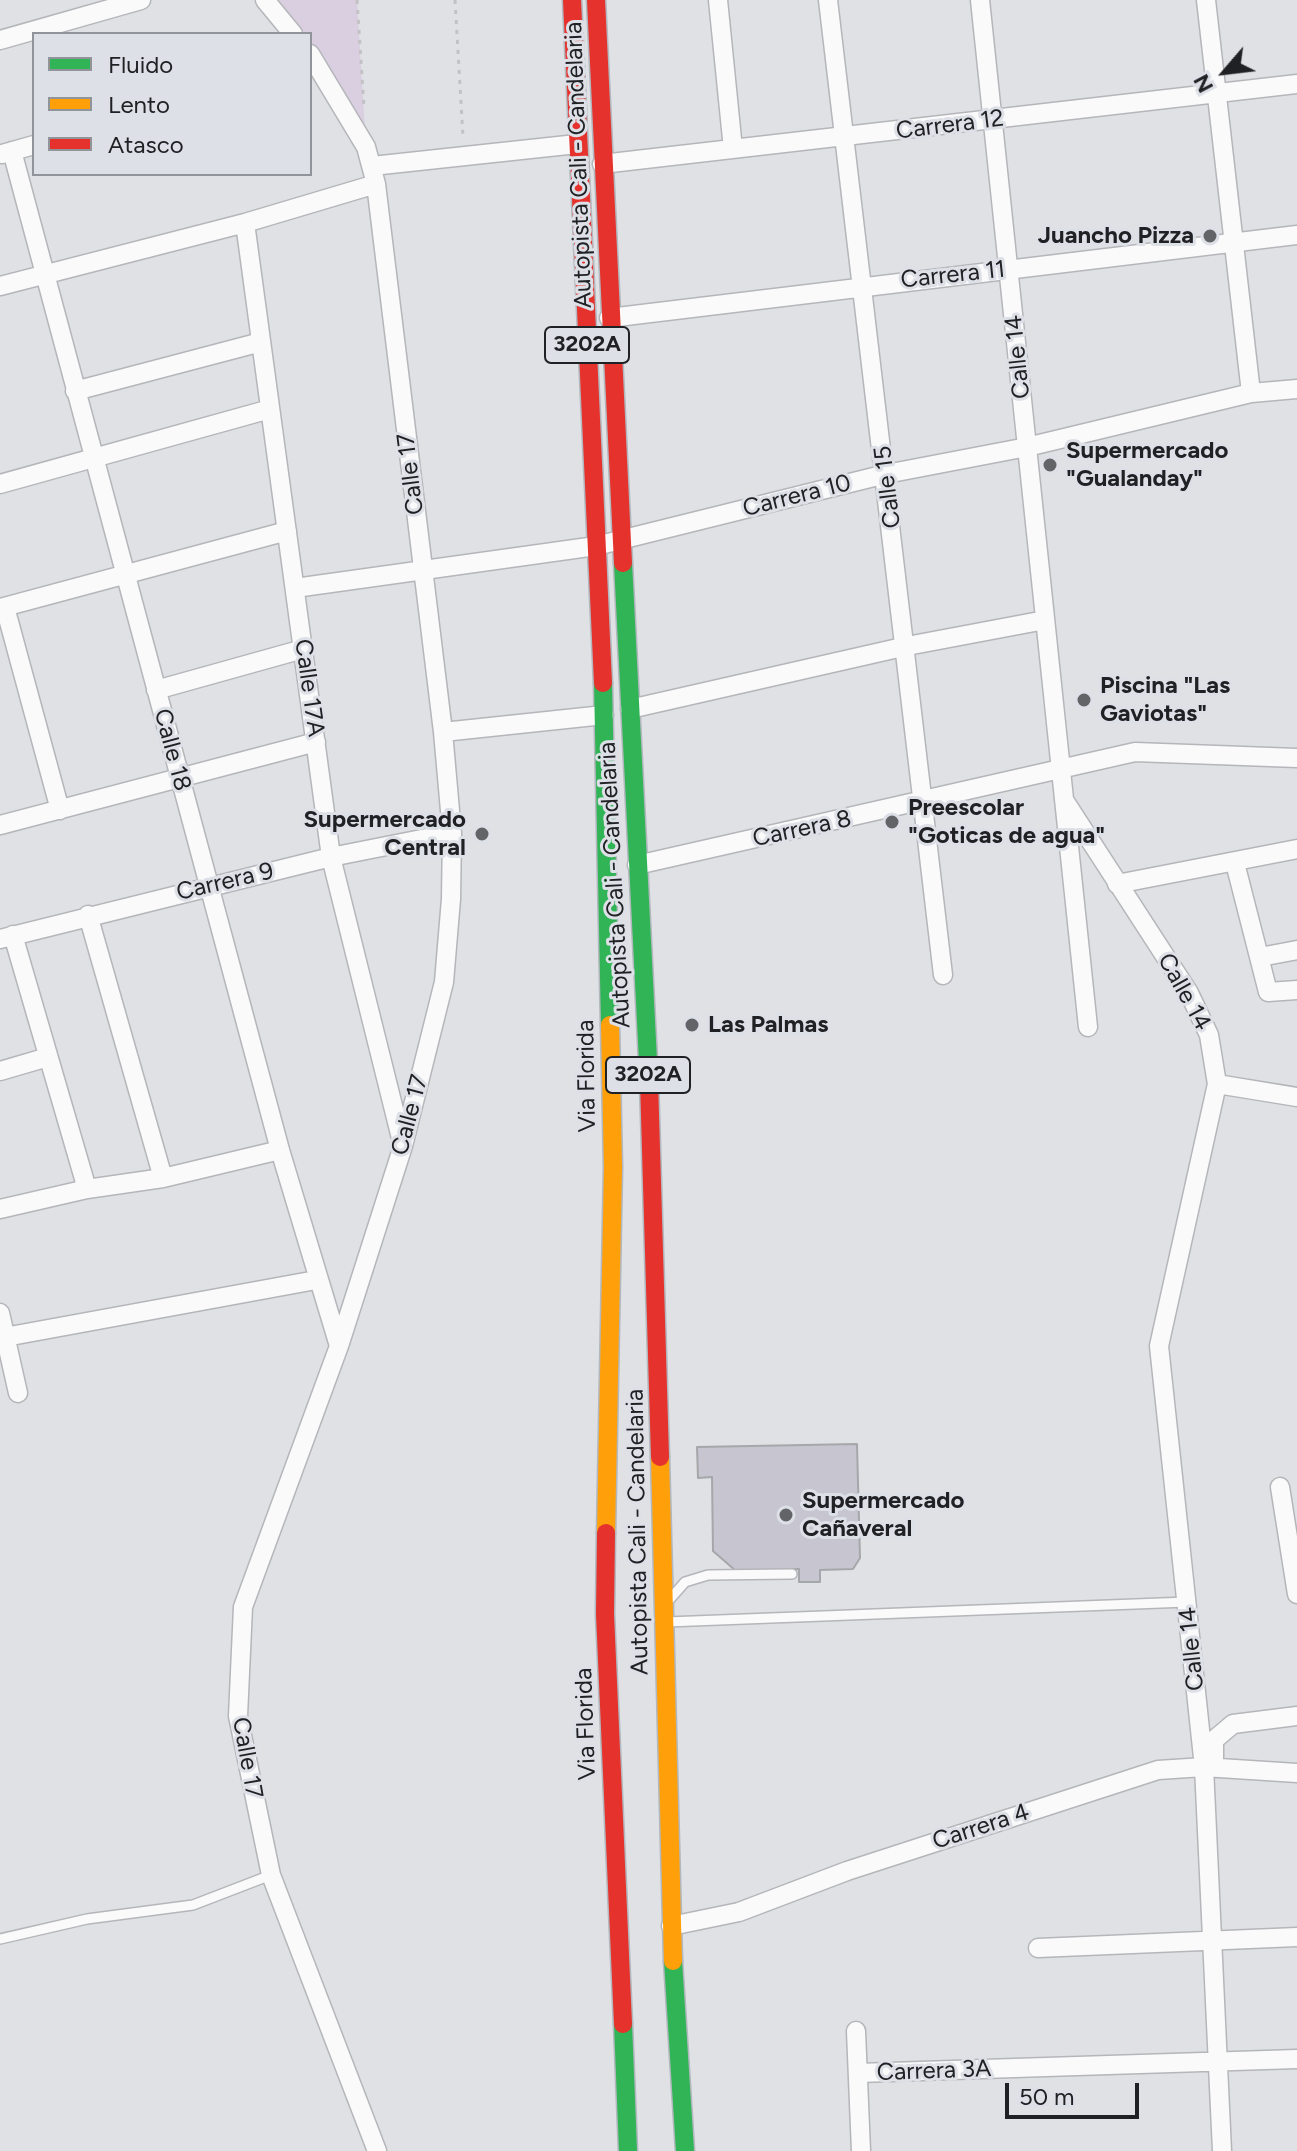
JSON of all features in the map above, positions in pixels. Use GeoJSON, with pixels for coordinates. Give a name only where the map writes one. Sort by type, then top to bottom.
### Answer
{"type":"FeatureCollection","features":[{"type":"Feature","properties":{"kind":"main road","name":"Via Florida"},"geometry":{"type":"LineString","coordinates":[[572,0],[604,715],[613,1167],[605,1614],[628,2151]]}},
{"type":"Feature","properties":{"kind":"main road","name":"Autopista Cali - Candelaria"},"geometry":{"type":"LineString","coordinates":[[596,0],[609,318],[653,1170],[671,1926],[685,2151]]}},
{"type":"Feature","properties":{"kind":"street"},"geometry":{"type":"LineString","coordinates":[[0,40],[141,0]]}},
{"type":"Feature","properties":{"kind":"street"},"geometry":{"type":"LineString","coordinates":[[265,0],[291,32]]}},
{"type":"Feature","properties":{"kind":"street"},"geometry":{"type":"LineString","coordinates":[[718,0],[733,149]]}},
{"type":"Feature","properties":{"kind":"street","name":"Calle 15"},"geometry":{"type":"LineString","coordinates":[[828,0],[907,646],[943,975]]}},
{"type":"Feature","properties":{"kind":"street","name":"Calle 14"},"geometry":{"type":"LineString","coordinates":[[980,0],[1064,800],[1189,993],[1209,1035],[1217,1084],[1159,1346],[1209,1767],[1212,1941],[1222,2151]]}},
{"type":"Feature","properties":{"kind":"street"},"geometry":{"type":"LineString","coordinates":[[1206,0],[1251,393]]}},
{"type":"Feature","properties":{"kind":"street","name":"Calle 17"},"geometry":{"type":"LineString","coordinates":[[312,60],[366,147],[374,175],[443,732],[452,833],[451,899],[444,982],[403,1146],[339,1346],[243,1607],[238,1716],[271,1875],[377,2151]]}},
{"type":"Feature","properties":{"kind":"street","name":"Carrera 12"},"geometry":{"type":"LineString","coordinates":[[602,164],[1297,84]]}},
{"type":"Feature","properties":{"kind":"street"},"geometry":{"type":"LineString","coordinates":[[0,286],[245,223],[374,175],[464,157],[577,144]]}},
{"type":"Feature","properties":{"kind":"street"},"geometry":{"type":"LineString","coordinates":[[6,153],[32,146]]}},
{"type":"Feature","properties":{"kind":"street","name":"Calle 18"},"geometry":{"type":"LineString","coordinates":[[6,153],[45,275],[280,1150],[316,1280],[339,1346]]}},
{"type":"Feature","properties":{"kind":"street","name":"Calle 17A"},"geometry":{"type":"LineString","coordinates":[[245,223],[331,857],[403,1146]]}},
{"type":"Feature","properties":{"kind":"street","name":"Carrera 11"},"geometry":{"type":"LineString","coordinates":[[609,318],[1297,235]]}},
{"type":"Feature","properties":{"kind":"street"},"geometry":{"type":"LineString","coordinates":[[75,391],[261,342]]}},
{"type":"Feature","properties":{"kind":"street","name":"Carrera 10"},"geometry":{"type":"LineString","coordinates":[[295,588],[596,546],[886,474],[1027,447],[1251,393],[1297,389]]}},
{"type":"Feature","properties":{"kind":"street"},"geometry":{"type":"LineString","coordinates":[[0,484],[270,409]]}},
{"type":"Feature","properties":{"kind":"street"},"geometry":{"type":"LineString","coordinates":[[60,810],[2,608],[287,531]]}},
{"type":"Feature","properties":{"kind":"street"},"geometry":{"type":"LineString","coordinates":[[630,709],[907,646],[1045,620]]}},
{"type":"Feature","properties":{"kind":"street"},"geometry":{"type":"LineString","coordinates":[[156,690],[303,649]]}},
{"type":"Feature","properties":{"kind":"street"},"geometry":{"type":"LineString","coordinates":[[443,732],[604,715]]}},
{"type":"Feature","properties":{"kind":"street"},"geometry":{"type":"LineString","coordinates":[[0,825],[316,742]]}},
{"type":"Feature","properties":{"kind":"street"},"geometry":{"type":"LineString","coordinates":[[1061,771],[1135,752],[1297,758]]}},
{"type":"Feature","properties":{"kind":"street","name":"Carrera 8"},"geometry":{"type":"LineString","coordinates":[[637,865],[1061,771]]}},
{"type":"Feature","properties":{"kind":"street"},"geometry":{"type":"LineString","coordinates":[[1064,800],[1088,1027]]}},
{"type":"Feature","properties":{"kind":"street","name":"Carrera 9"},"geometry":{"type":"LineString","coordinates":[[7,937],[331,857],[452,833]]}},
{"type":"Feature","properties":{"kind":"street"},"geometry":{"type":"LineString","coordinates":[[1117,884],[1297,849]]}},
{"type":"Feature","properties":{"kind":"street"},"geometry":{"type":"LineString","coordinates":[[1235,863],[1268,992],[1297,990]]}},
{"type":"Feature","properties":{"kind":"street"},"geometry":{"type":"LineString","coordinates":[[88,915],[163,1178]]}},
{"type":"Feature","properties":{"kind":"street"},"geometry":{"type":"LineString","coordinates":[[7,937],[48,1057],[87,1189]]}},
{"type":"Feature","properties":{"kind":"street"},"geometry":{"type":"LineString","coordinates":[[1260,957],[1297,950]]}},
{"type":"Feature","properties":{"kind":"street"},"geometry":{"type":"LineString","coordinates":[[0,1071],[48,1057]]}},
{"type":"Feature","properties":{"kind":"street"},"geometry":{"type":"LineString","coordinates":[[1217,1084],[1297,1097]]}},
{"type":"Feature","properties":{"kind":"street"},"geometry":{"type":"LineString","coordinates":[[0,1209],[87,1189],[163,1178],[280,1150]]}},
{"type":"Feature","properties":{"kind":"street"},"geometry":{"type":"LineString","coordinates":[[3,1337],[316,1280]]}},
{"type":"Feature","properties":{"kind":"street"},"geometry":{"type":"LineString","coordinates":[[0,1313],[18,1393]]}},
{"type":"Feature","properties":{"kind":"street"},"geometry":{"type":"LineString","coordinates":[[1280,1487],[1297,1594]]}},
{"type":"Feature","properties":{"kind":"street"},"geometry":{"type":"LineString","coordinates":[[1209,1767],[1214,1740],[1233,1724],[1297,1716]]}},
{"type":"Feature","properties":{"kind":"street","name":"Carrera 4"},"geometry":{"type":"LineString","coordinates":[[671,1926],[739,1912],[847,1871],[1158,1770],[1209,1767],[1297,1773]]}},
{"type":"Feature","properties":{"kind":"street"},"geometry":{"type":"LineString","coordinates":[[1038,1948],[1297,1937]]}},
{"type":"Feature","properties":{"kind":"street"},"geometry":{"type":"LineString","coordinates":[[856,2031],[861,2151]]}},
{"type":"Feature","properties":{"kind":"street","name":"Carrera 3A"},"geometry":{"type":"LineString","coordinates":[[858,2073],[1297,2059]]}},
{"type":"Feature","properties":{"kind":"lane"},"geometry":{"type":"LineString","coordinates":[[664,1602],[685,1582],[708,1575],[792,1574]]}},
{"type":"Feature","properties":{"kind":"lane"},"geometry":{"type":"LineString","coordinates":[[664,1622],[1187,1602]]}},
{"type":"Feature","properties":{"kind":"lane"},"geometry":{"type":"LineString","coordinates":[[0,1939],[87,1919],[193,1905],[271,1875]]}},
{"type":"Feature","properties":{"kind":"path"},"geometry":{"type":"LineString","coordinates":[[357,0],[364,118]]}},
{"type":"Feature","properties":{"kind":"path"},"geometry":{"type":"LineString","coordinates":[[455,0],[464,157]]}},
{"type":"Feature","properties":{"kind":"shaded area"},"geometry":{"type":"Polygon","coordinates":[[[265,0],[357,0],[366,147],[312,57],[312,32],[291,32],[265,0]]]}},
{"type":"Feature","properties":{"kind":"building","name":"Supermercado Cañaveral"},"geometry":{"type":"Polygon","coordinates":[[[857,1444],[860,1558],[853,1569],[820,1570],[820,1582],[799,1582],[799,1569],[736,1571],[713,1551],[712,1477],[698,1478],[697,1447],[857,1444]]]}},
{"type":"Feature","properties":{"kind":"traffic: fast"},"geometry":{"type":"LineString","coordinates":[[623,563],[649,1081]]}},
{"type":"Feature","properties":{"kind":"traffic: fast"},"geometry":{"type":"LineString","coordinates":[[603,683],[610,1025]]}},
{"type":"Feature","properties":{"kind":"traffic: fast"},"geometry":{"type":"LineString","coordinates":[[673,1961],[685,2151]]}},
{"type":"Feature","properties":{"kind":"traffic: fast"},"geometry":{"type":"LineString","coordinates":[[623,2024],[628,2151]]}},
{"type":"Feature","properties":{"kind":"traffic: slow"},"geometry":{"type":"LineString","coordinates":[[606,1533],[613,1167],[610,1025]]}},
{"type":"Feature","properties":{"kind":"traffic: slow"},"geometry":{"type":"LineString","coordinates":[[660,1457],[673,1961]]}},
{"type":"Feature","properties":{"kind":"traffic: jam"},"geometry":{"type":"LineString","coordinates":[[572,0],[603,683]]}},
{"type":"Feature","properties":{"kind":"traffic: jam"},"geometry":{"type":"LineString","coordinates":[[596,0],[623,563]]}},
{"type":"Feature","properties":{"kind":"traffic: jam"},"geometry":{"type":"LineString","coordinates":[[649,1081],[660,1457]]}},
{"type":"Feature","properties":{"kind":"traffic: jam"},"geometry":{"type":"LineString","coordinates":[[606,1533],[605,1614],[623,2024]]}},
{"type":"Feature","properties":{"kind":"place","name":"Juancho Pizza"},"geometry":{"type":"Point","coordinates":[1210,236]}},
{"type":"Feature","properties":{"kind":"place","name":"Supermercado \"Gualanday\""},"geometry":{"type":"Point","coordinates":[1050,465]}},
{"type":"Feature","properties":{"kind":"place","name":"Piscina \"Las Gaviotas\""},"geometry":{"type":"Point","coordinates":[1084,700]}},
{"type":"Feature","properties":{"kind":"place","name":"Preescolar \"Goticas de agua\""},"geometry":{"type":"Point","coordinates":[892,822]}},
{"type":"Feature","properties":{"kind":"place","name":"Supermercado Central"},"geometry":{"type":"Point","coordinates":[482,834]}},
{"type":"Feature","properties":{"kind":"place","name":"Las Palmas"},"geometry":{"type":"Point","coordinates":[692,1025]}},
{"type":"Feature","properties":{"kind":"place","name":"Supermercado Cañaveral"},"geometry":{"type":"Point","coordinates":[786,1515]}}]}
